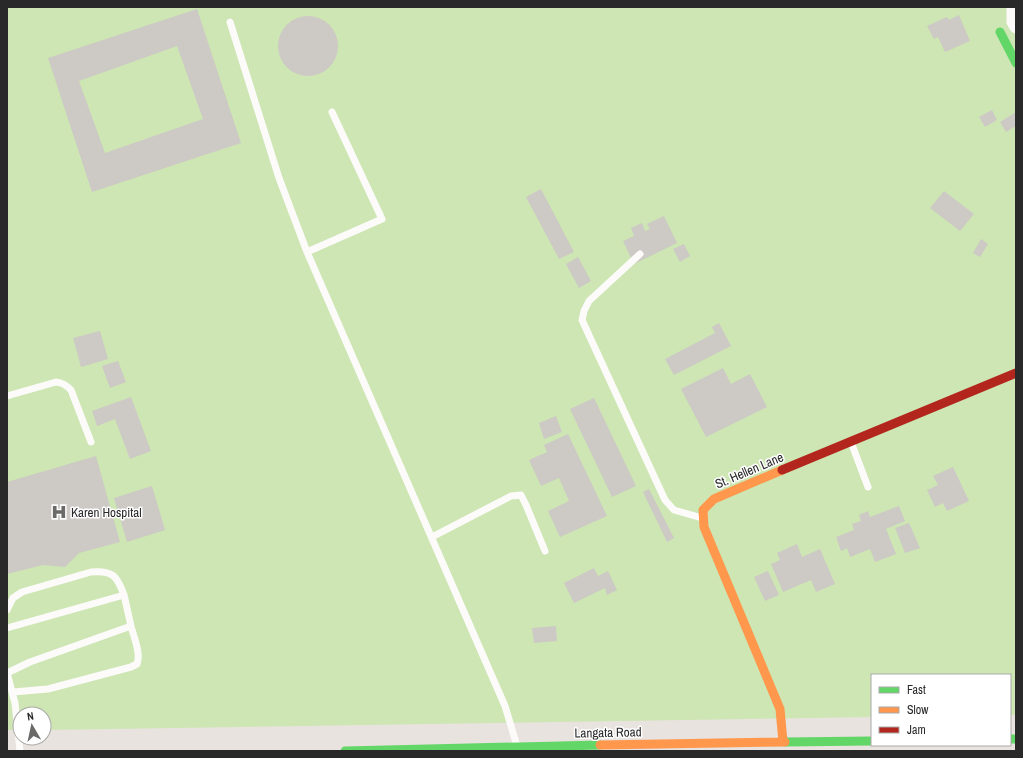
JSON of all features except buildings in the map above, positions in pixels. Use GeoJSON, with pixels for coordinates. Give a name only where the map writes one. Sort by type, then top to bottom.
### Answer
{"type":"FeatureCollection","features":[{"type":"Feature","properties":{"kind":"street"},"geometry":{"type":"LineString","coordinates":[[1013,7],[1014,22],[1016,27]]}},
{"type":"Feature","properties":{"kind":"street"},"geometry":{"type":"LineString","coordinates":[[1000,32],[1016,63]]}},
{"type":"Feature","properties":{"kind":"street","name":"St. Hellen Lane"},"geometry":{"type":"LineString","coordinates":[[703,518],[703,510],[714,499],[1016,373]]}},
{"type":"Feature","properties":{"kind":"street"},"geometry":{"type":"LineString","coordinates":[[703,518],[704,527],[780,710],[783,742]]}},
{"type":"Feature","properties":{"kind":"street","name":"Langata Road"},"geometry":{"type":"LineString","coordinates":[[345,751],[518,746],[871,741]]}},
{"type":"Feature","properties":{"kind":"lane"},"geometry":{"type":"LineString","coordinates":[[230,22],[279,178],[307,252],[505,706],[518,746]]}},
{"type":"Feature","properties":{"kind":"lane"},"geometry":{"type":"LineString","coordinates":[[307,252],[382,219],[332,112]]}},
{"type":"Feature","properties":{"kind":"lane"},"geometry":{"type":"LineString","coordinates":[[640,254],[589,301],[584,311],[582,320],[665,500],[674,510],[703,518]]}},
{"type":"Feature","properties":{"kind":"lane"},"geometry":{"type":"LineString","coordinates":[[7,396],[56,382],[62,382],[71,390],[91,442]]}},
{"type":"Feature","properties":{"kind":"lane"},"geometry":{"type":"LineString","coordinates":[[851,442],[868,487]]}},
{"type":"Feature","properties":{"kind":"lane"},"geometry":{"type":"LineString","coordinates":[[432,537],[511,496],[521,495],[545,551]]}},
{"type":"Feature","properties":{"kind":"lane"},"geometry":{"type":"LineString","coordinates":[[7,610],[13,598],[22,592],[91,572],[100,571],[113,575],[119,582],[124,595],[139,659],[137,664],[131,667],[48,688],[13,692]]}},
{"type":"Feature","properties":{"kind":"lane"},"geometry":{"type":"LineString","coordinates":[[7,628],[124,595]]}},
{"type":"Feature","properties":{"kind":"lane"},"geometry":{"type":"LineString","coordinates":[[20,751],[13,692],[7,673],[30,662],[131,626]]}},
{"type":"Feature","properties":{"kind":"green space"},"geometry":{"type":"Polygon","coordinates":[[[7,7],[1016,7],[1016,715],[1011,715],[1011,674],[871,674],[871,717],[52,730],[52,706],[12,706],[12,730],[7,730],[7,7]]]}},
{"type":"Feature","properties":{"kind":"traffic: fast"},"geometry":{"type":"LineString","coordinates":[[1000,32],[1016,63]]}},
{"type":"Feature","properties":{"kind":"traffic: fast"},"geometry":{"type":"LineString","coordinates":[[1011,739],[1016,739]]}},
{"type":"Feature","properties":{"kind":"traffic: fast"},"geometry":{"type":"LineString","coordinates":[[785,742],[871,741]]}},
{"type":"Feature","properties":{"kind":"traffic: fast"},"geometry":{"type":"LineString","coordinates":[[345,751],[600,745]]}},
{"type":"Feature","properties":{"kind":"traffic: slow"},"geometry":{"type":"LineString","coordinates":[[782,470],[714,499],[703,510],[704,527],[780,709],[783,742]]}},
{"type":"Feature","properties":{"kind":"traffic: slow"},"geometry":{"type":"LineString","coordinates":[[600,745],[785,742]]}},
{"type":"Feature","properties":{"kind":"traffic: jam"},"geometry":{"type":"LineString","coordinates":[[782,470],[1016,373]]}},
{"type":"Feature","properties":{"kind":"place","name":"Karen Hospital"},"geometry":{"type":"Point","coordinates":[59,512]}}]}
